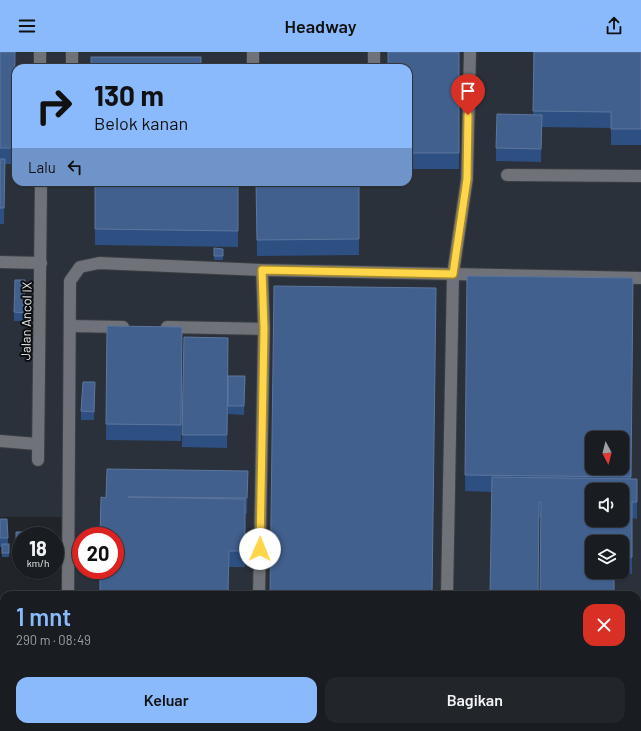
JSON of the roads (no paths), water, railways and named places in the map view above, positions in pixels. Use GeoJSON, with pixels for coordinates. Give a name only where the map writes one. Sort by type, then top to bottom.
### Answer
{"type":"FeatureCollection","features":[{"type":"Feature","properties":{"kind":"lane"},"geometry":{"type":"LineString","coordinates":[[40,52],[40,64]]}},
{"type":"Feature","properties":{"kind":"lane"},"geometry":{"type":"LineString","coordinates":[[72,52],[72,64]]}},
{"type":"Feature","properties":{"kind":"lane"},"geometry":{"type":"LineString","coordinates":[[253,52],[253,64]]}},
{"type":"Feature","properties":{"kind":"lane"},"geometry":{"type":"LineString","coordinates":[[374,52],[374,64]]}},
{"type":"Feature","properties":{"kind":"lane"},"geometry":{"type":"LineString","coordinates":[[446,591],[453,274],[467,179],[470,52]]}},
{"type":"Feature","properties":{"kind":"lane"},"geometry":{"type":"LineString","coordinates":[[507,175],[641,176]]}},
{"type":"Feature","properties":{"kind":"lane","name":"Jalan Ancol IX"},"geometry":{"type":"LineString","coordinates":[[38,460],[41,186]]}},
{"type":"Feature","properties":{"kind":"lane"},"geometry":{"type":"LineString","coordinates":[[0,262],[41,263]]}},
{"type":"Feature","properties":{"kind":"lane"},"geometry":{"type":"LineString","coordinates":[[68,591],[70,281],[80,268],[99,263],[262,270],[641,278]]}},
{"type":"Feature","properties":{"kind":"lane"},"geometry":{"type":"LineString","coordinates":[[259,591],[264,329],[262,270]]}},
{"type":"Feature","properties":{"kind":"lane"},"geometry":{"type":"LineString","coordinates":[[70,326],[132,327]]}},
{"type":"Feature","properties":{"kind":"lane"},"geometry":{"type":"LineString","coordinates":[[155,327],[264,329]]}},
{"type":"Feature","properties":{"kind":"lane"},"geometry":{"type":"LineString","coordinates":[[0,441],[37,444]]}}]}
